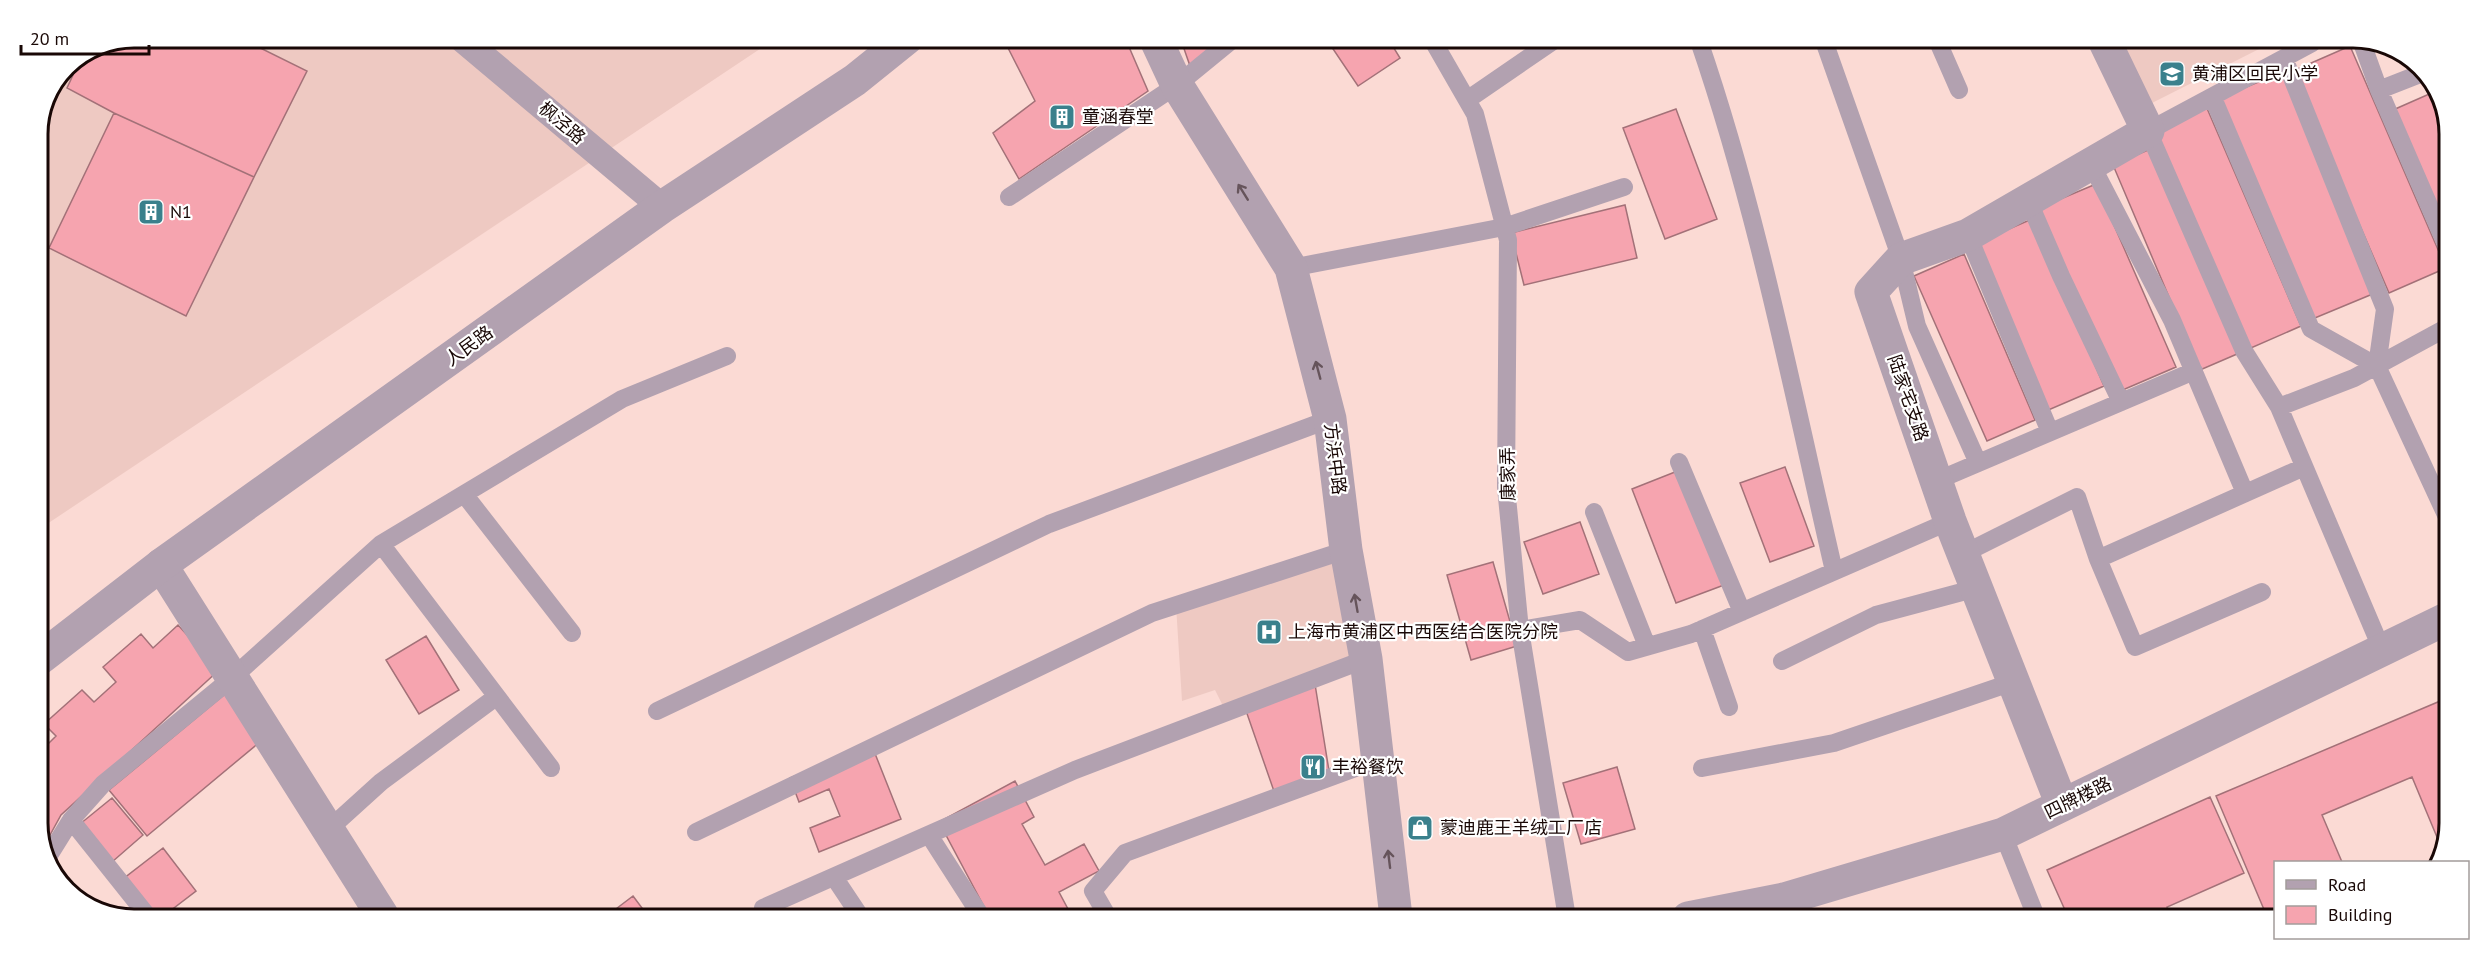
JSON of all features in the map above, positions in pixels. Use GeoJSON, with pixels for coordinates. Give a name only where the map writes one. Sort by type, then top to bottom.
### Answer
{"type":"FeatureCollection","features":[{"type":"Feature","properties":{"kind":"street","name":"枫泾路"},"geometry":{"type":"LineString","coordinates":[[473,48],[662,207]]}},
{"type":"Feature","properties":{"kind":"street","name":"人民路"},"geometry":{"type":"LineString","coordinates":[[48,652],[161,565],[662,207],[855,80],[895,48]]}},
{"type":"Feature","properties":{"kind":"street","name":"方浜中路"},"geometry":{"type":"LineString","coordinates":[[1160,48],[1177,85],[1291,268],[1330,419],[1346,550],[1366,658],[1395,909]]}},
{"type":"Feature","properties":{"kind":"street"},"geometry":{"type":"LineString","coordinates":[[2108,48],[2148,132]]}},
{"type":"Feature","properties":{"kind":"street","name":"陆家宅支路"},"geometry":{"type":"LineString","coordinates":[[2062,806],[1950,521],[1871,292],[1901,259],[1968,235],[2148,132]]}},
{"type":"Feature","properties":{"kind":"street"},"geometry":{"type":"LineString","coordinates":[[161,565],[378,909]]}},
{"type":"Feature","properties":{"kind":"street","name":"四牌楼路"},"geometry":{"type":"LineString","coordinates":[[1738,909],[1784,899],[2003,834],[2439,622]]}},
{"type":"Feature","properties":{"kind":"lane"},"geometry":{"type":"LineString","coordinates":[[1009,197],[1177,85],[1222,48]]}},
{"type":"Feature","properties":{"kind":"lane","name":"康家弄"},"geometry":{"type":"LineString","coordinates":[[1438,48],[1475,114],[1508,240],[1506,488],[1521,630],[1566,909]]}},
{"type":"Feature","properties":{"kind":"lane"},"geometry":{"type":"LineString","coordinates":[[1467,100],[1542,48]]}},
{"type":"Feature","properties":{"kind":"lane"},"geometry":{"type":"LineString","coordinates":[[1701,48],[1720,104],[1772,303],[1834,571]]}},
{"type":"Feature","properties":{"kind":"lane"},"geometry":{"type":"LineString","coordinates":[[1826,48],[1901,259],[1917,326],[1978,463]]}},
{"type":"Feature","properties":{"kind":"lane"},"geometry":{"type":"LineString","coordinates":[[1941,48],[1959,90]]}},
{"type":"Feature","properties":{"kind":"lane"},"geometry":{"type":"LineString","coordinates":[[2303,48],[2148,132],[2244,351],[2278,407],[2382,650]]}},
{"type":"Feature","properties":{"kind":"lane"},"geometry":{"type":"LineString","coordinates":[[2364,49],[2379,90],[2439,228]]}},
{"type":"Feature","properties":{"kind":"lane"},"geometry":{"type":"LineString","coordinates":[[2284,58],[2385,309],[2377,366],[2439,499]]}},
{"type":"Feature","properties":{"kind":"lane"},"geometry":{"type":"LineString","coordinates":[[2379,90],[2416,76]]}},
{"type":"Feature","properties":{"kind":"lane"},"geometry":{"type":"LineString","coordinates":[[2213,98],[2311,328],[2377,366]]}},
{"type":"Feature","properties":{"kind":"lane"},"geometry":{"type":"LineString","coordinates":[[2092,166],[2172,320],[2245,493]]}},
{"type":"Feature","properties":{"kind":"lane"},"geometry":{"type":"LineString","coordinates":[[1291,268],[1504,227],[1624,187]]}},
{"type":"Feature","properties":{"kind":"lane"},"geometry":{"type":"LineString","coordinates":[[2029,201],[2061,276],[2121,402]]}},
{"type":"Feature","properties":{"kind":"lane"},"geometry":{"type":"LineString","coordinates":[[1968,235],[2050,432]]}},
{"type":"Feature","properties":{"kind":"lane"},"geometry":{"type":"LineString","coordinates":[[2278,407],[2354,378],[2439,332]]}},
{"type":"Feature","properties":{"kind":"lane"},"geometry":{"type":"LineString","coordinates":[[53,850],[71,820],[103,784],[232,678],[381,544],[622,399],[727,356]]}},
{"type":"Feature","properties":{"kind":"lane"},"geometry":{"type":"LineString","coordinates":[[1936,481],[2194,371]]}},
{"type":"Feature","properties":{"kind":"lane"},"geometry":{"type":"LineString","coordinates":[[657,711],[1049,524],[1330,419]]}},
{"type":"Feature","properties":{"kind":"lane"},"geometry":{"type":"LineString","coordinates":[[1679,462],[1742,612]]}},
{"type":"Feature","properties":{"kind":"lane"},"geometry":{"type":"LineString","coordinates":[[2098,559],[2304,467]]}},
{"type":"Feature","properties":{"kind":"lane"},"geometry":{"type":"LineString","coordinates":[[464,494],[572,633]]}},
{"type":"Feature","properties":{"kind":"lane"},"geometry":{"type":"LineString","coordinates":[[1963,554],[2077,496],[2098,559],[2135,647],[2262,592]]}},
{"type":"Feature","properties":{"kind":"lane"},"geometry":{"type":"LineString","coordinates":[[1594,512],[1647,646]]}},
{"type":"Feature","properties":{"kind":"lane"},"geometry":{"type":"LineString","coordinates":[[1521,630],[1580,620],[1628,652],[1702,629],[1950,521]]}},
{"type":"Feature","properties":{"kind":"lane"},"geometry":{"type":"LineString","coordinates":[[381,544],[550,768]]}},
{"type":"Feature","properties":{"kind":"lane"},"geometry":{"type":"LineString","coordinates":[[696,832],[1152,613],[1346,550]]}},
{"type":"Feature","properties":{"kind":"lane"},"geometry":{"type":"LineString","coordinates":[[1782,661],[1876,615],[1977,588]]}},
{"type":"Feature","properties":{"kind":"lane"},"geometry":{"type":"LineString","coordinates":[[1702,629],[1729,707]]}},
{"type":"Feature","properties":{"kind":"lane"},"geometry":{"type":"LineString","coordinates":[[763,908],[1075,770],[1366,658]]}},
{"type":"Feature","properties":{"kind":"lane"},"geometry":{"type":"LineString","coordinates":[[1702,768],[1834,743],[2013,682]]}},
{"type":"Feature","properties":{"kind":"lane"},"geometry":{"type":"LineString","coordinates":[[328,830],[381,782],[496,697]]}},
{"type":"Feature","properties":{"kind":"lane"},"geometry":{"type":"LineString","coordinates":[[1103,909],[1093,891],[1125,853],[1377,760]]}},
{"type":"Feature","properties":{"kind":"lane"},"geometry":{"type":"LineString","coordinates":[[71,820],[142,909]]}},
{"type":"Feature","properties":{"kind":"lane"},"geometry":{"type":"LineString","coordinates":[[2003,834],[2033,909]]}},
{"type":"Feature","properties":{"kind":"lane"},"geometry":{"type":"LineString","coordinates":[[929,835],[977,909]]}},
{"type":"Feature","properties":{"kind":"lane"},"geometry":{"type":"LineString","coordinates":[[834,877],[855,909]]}},
{"type":"Feature","properties":{"kind":"shaded area"},"geometry":{"type":"Polygon","coordinates":[[[134,48],[761,48],[48,523],[48,134],[55,101],[63,86],[73,73],[86,63],[117,50],[134,48]]]}},
{"type":"Feature","properties":{"kind":"shaded area","name":"黄浦区回民小学"},"geometry":{"type":"Polygon","coordinates":[[[2124,48],[2261,48],[2148,105],[2124,48]]]}},
{"type":"Feature","properties":{"kind":"shaded area","name":"上海市黄浦区中西医结合医院分院"},"geometry":{"type":"Polygon","coordinates":[[[1346,550],[1366,659],[1226,712],[1215,690],[1182,701],[1176,605],[1346,550]]]}},
{"type":"Feature","properties":{"kind":"building","name":"N1"},"geometry":{"type":"Polygon","coordinates":[[[134,48],[260,48],[307,71],[254,177],[114,113],[67,88],[74,72],[86,63],[117,50],[134,48]]]}},
{"type":"Feature","properties":{"kind":"building","name":"童涵春堂"},"geometry":{"type":"Polygon","coordinates":[[[1008,48],[1129,48],[1148,91],[1019,179],[993,133],[1035,101],[1008,48]]]}},
{"type":"Feature","properties":{"kind":"building"},"geometry":{"type":"Polygon","coordinates":[[[1184,48],[1213,48],[1190,66],[1184,48]]]}},
{"type":"Feature","properties":{"kind":"building"},"geometry":{"type":"Polygon","coordinates":[[[1332,48],[1394,48],[1400,58],[1358,86],[1332,48]]]}},
{"type":"Feature","properties":{"kind":"building"},"geometry":{"type":"Polygon","coordinates":[[[2345,48],[2351,48],[2439,252],[2439,271],[2389,293],[2293,71],[2345,48]]]}},
{"type":"Feature","properties":{"kind":"building"},"geometry":{"type":"Polygon","coordinates":[[[2283,72],[2375,293],[2310,320],[2219,98],[2283,72]]]}},
{"type":"Feature","properties":{"kind":"building"},"geometry":{"type":"Polygon","coordinates":[[[2429,94],[2430,96],[2439,128],[2439,214],[2393,110],[2429,94]]]}},
{"type":"Feature","properties":{"kind":"building"},"geometry":{"type":"Polygon","coordinates":[[[2206,106],[2301,326],[2244,351],[2148,131],[2206,106]]]}},
{"type":"Feature","properties":{"kind":"building"},"geometry":{"type":"Polygon","coordinates":[[[1676,109],[1717,219],[1665,239],[1623,128],[1676,109]]]}},
{"type":"Feature","properties":{"kind":"building","name":"N1"},"geometry":{"type":"Polygon","coordinates":[[[114,113],[254,177],[186,316],[49,248],[114,113]]]}},
{"type":"Feature","properties":{"kind":"building"},"geometry":{"type":"Polygon","coordinates":[[[2155,147],[2244,351],[2200,370],[2113,165],[2155,147]]]}},
{"type":"Feature","properties":{"kind":"building"},"geometry":{"type":"Polygon","coordinates":[[[2096,184],[2176,367],[2118,392],[2039,208],[2096,184]]]}},
{"type":"Feature","properties":{"kind":"building"},"geometry":{"type":"Polygon","coordinates":[[[1625,205],[1637,258],[1524,285],[1511,233],[1625,205]]]}},
{"type":"Feature","properties":{"kind":"building"},"geometry":{"type":"Polygon","coordinates":[[[2032,219],[2104,386],[2046,411],[1974,244],[2032,219]]]}},
{"type":"Feature","properties":{"kind":"building"},"geometry":{"type":"Polygon","coordinates":[[[1964,254],[2035,420],[1987,441],[1914,276],[1964,254]]]}},
{"type":"Feature","properties":{"kind":"building"},"geometry":{"type":"Polygon","coordinates":[[[1785,467],[1814,546],[1770,562],[1740,483],[1785,467]]]}},
{"type":"Feature","properties":{"kind":"building"},"geometry":{"type":"Polygon","coordinates":[[[1680,470],[1724,585],[1676,603],[1632,489],[1680,470]]]}},
{"type":"Feature","properties":{"kind":"building"},"geometry":{"type":"Polygon","coordinates":[[[1580,522],[1599,574],[1543,594],[1524,542],[1580,522]]]}},
{"type":"Feature","properties":{"kind":"building"},"geometry":{"type":"Polygon","coordinates":[[[1493,562],[1517,646],[1471,660],[1447,575],[1493,562]]]}},
{"type":"Feature","properties":{"kind":"building"},"geometry":{"type":"Polygon","coordinates":[[[178,625],[219,670],[61,815],[49,836],[48,744],[56,736],[48,728],[48,720],[82,690],[94,702],[116,682],[103,667],[141,634],[153,648],[178,625]]]}},
{"type":"Feature","properties":{"kind":"building"},"geometry":{"type":"Polygon","coordinates":[[[426,636],[459,690],[419,714],[386,660],[426,636]]]}},
{"type":"Feature","properties":{"kind":"building"},"geometry":{"type":"Polygon","coordinates":[[[1314,678],[1330,777],[1276,797],[1244,705],[1314,678]]]}},
{"type":"Feature","properties":{"kind":"building"},"geometry":{"type":"Polygon","coordinates":[[[230,690],[267,736],[147,836],[109,790],[230,690]]]}},
{"type":"Feature","properties":{"kind":"building"},"geometry":{"type":"Polygon","coordinates":[[[2439,702],[2437,838],[2412,777],[2322,815],[2342,861],[2274,861],[2274,909],[2264,909],[2216,796],[2439,702]]]}},
{"type":"Feature","properties":{"kind":"building"},"geometry":{"type":"Polygon","coordinates":[[[872,746],[901,819],[819,852],[810,828],[840,816],[829,789],[799,802],[790,778],[872,746]]]}},
{"type":"Feature","properties":{"kind":"building"},"geometry":{"type":"Polygon","coordinates":[[[1617,767],[1635,829],[1581,844],[1563,783],[1617,767]]]}},
{"type":"Feature","properties":{"kind":"building"},"geometry":{"type":"Polygon","coordinates":[[[1015,781],[1034,817],[1022,824],[1045,865],[1084,844],[1099,871],[1059,892],[1068,909],[985,909],[939,822],[1015,781]]]}},
{"type":"Feature","properties":{"kind":"building"},"geometry":{"type":"Polygon","coordinates":[[[2210,797],[2244,873],[2167,907],[2168,909],[2065,909],[2047,870],[2210,797]]]}},
{"type":"Feature","properties":{"kind":"building"},"geometry":{"type":"Polygon","coordinates":[[[112,798],[143,835],[112,862],[80,824],[112,798]]]}},
{"type":"Feature","properties":{"kind":"building"},"geometry":{"type":"Polygon","coordinates":[[[163,848],[196,891],[173,909],[146,909],[123,879],[163,848]]]}},
{"type":"Feature","properties":{"kind":"building"},"geometry":{"type":"Polygon","coordinates":[[[633,896],[643,909],[616,909],[633,896]]]}},
{"type":"Feature","properties":{"kind":"place","name":"黄浦区回民小学"},"geometry":{"type":"Point","coordinates":[2172,74]}},
{"type":"Feature","properties":{"kind":"place","name":"童涵春堂"},"geometry":{"type":"Point","coordinates":[1062,117]}},
{"type":"Feature","properties":{"kind":"place","name":"N1"},"geometry":{"type":"Point","coordinates":[151,212]}},
{"type":"Feature","properties":{"kind":"place","name":"上海市黄浦区中西医结合医院分院"},"geometry":{"type":"Point","coordinates":[1269,632]}},
{"type":"Feature","properties":{"kind":"place","name":"丰裕餐饮"},"geometry":{"type":"Point","coordinates":[1313,767]}},
{"type":"Feature","properties":{"kind":"place","name":"蒙迪鹿王羊绒工厂店"},"geometry":{"type":"Point","coordinates":[1420,828]}}]}
